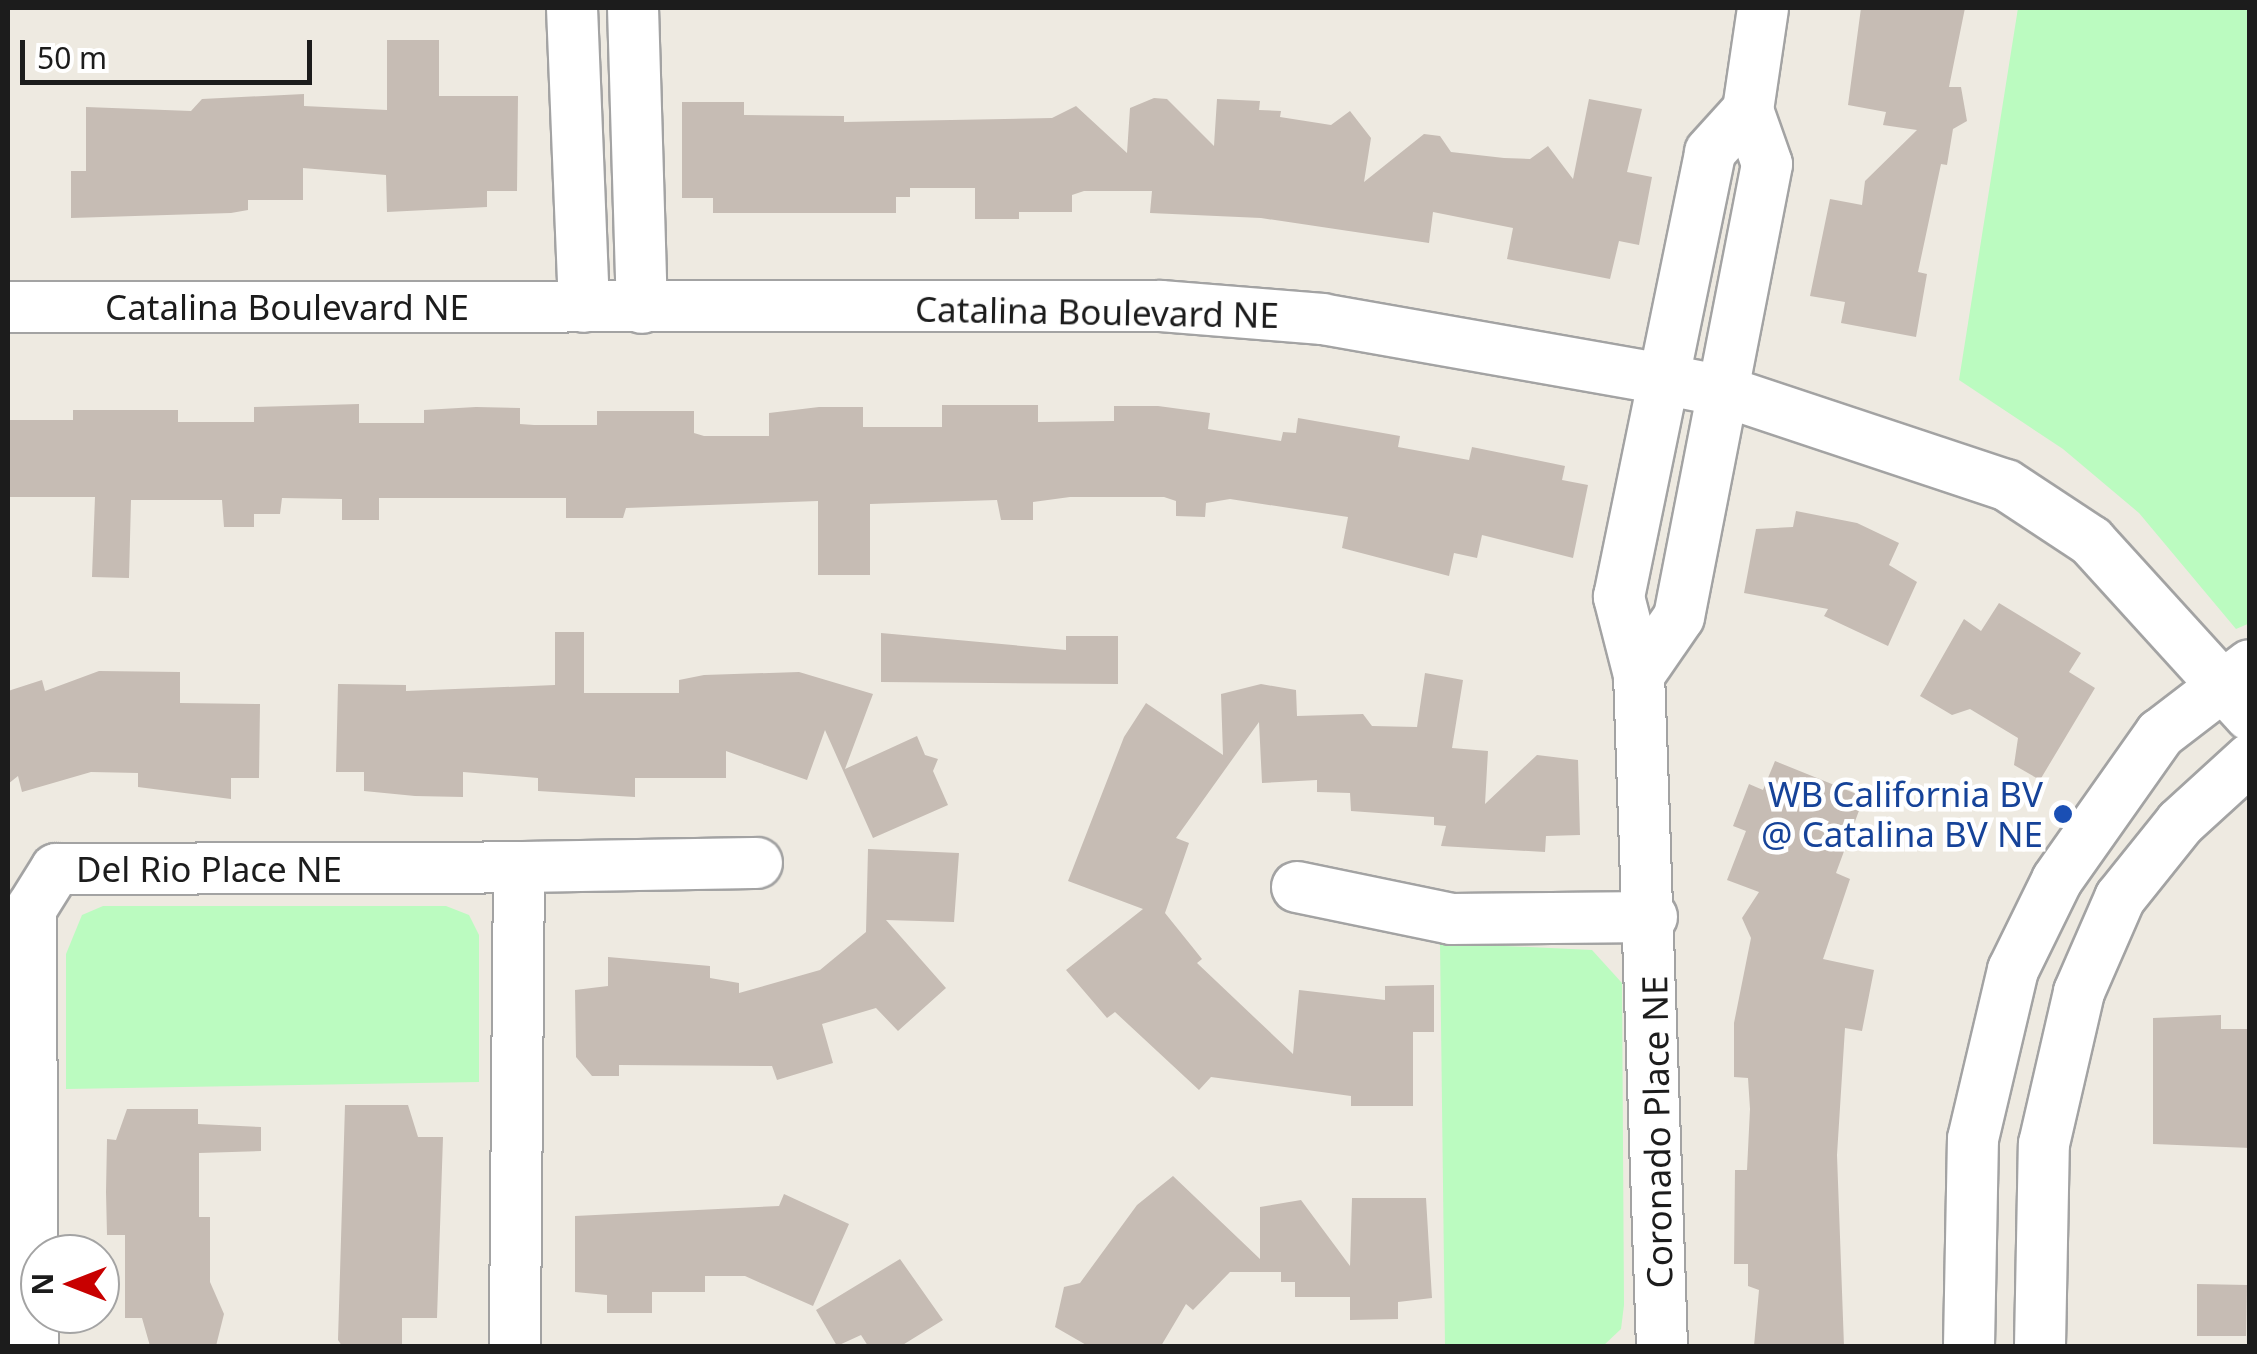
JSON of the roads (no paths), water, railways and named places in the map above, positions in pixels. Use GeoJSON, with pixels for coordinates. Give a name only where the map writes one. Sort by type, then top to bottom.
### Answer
{"type":"FeatureCollection","features":[{"type":"Feature","properties":{"kind":"street"},"geometry":{"type":"LineString","coordinates":[[572,8],[584,307]]}},
{"type":"Feature","properties":{"kind":"street"},"geometry":{"type":"LineString","coordinates":[[633,8],[642,308]]}},
{"type":"Feature","properties":{"kind":"street"},"geometry":{"type":"LineString","coordinates":[[1639,676],[1679,617],[1767,164],[1748,110],[1763,8]]}},
{"type":"Feature","properties":{"kind":"street","name":"Coronado Place NE"},"geometry":{"type":"LineString","coordinates":[[1662,1346],[1652,918],[1639,676],[1618,597],[1658,378],[1710,152],[1748,110]]}},
{"type":"Feature","properties":{"kind":"street","name":"Catalina Boulevard NE"},"geometry":{"type":"LineString","coordinates":[[8,307],[1161,306],[1322,318],[1724,391],[2006,485],[2091,541],[2240,687]]}},
{"type":"Feature","properties":{"kind":"street"},"geometry":{"type":"LineString","coordinates":[[1969,1346],[1974,1138],[2012,970],[2058,880],[2160,734],[2240,687]]}},
{"type":"Feature","properties":{"kind":"street"},"geometry":{"type":"LineString","coordinates":[[2040,1346],[2044,1144],[2079,992],[2120,898],[2180,823],[2250,759]]}},
{"type":"Feature","properties":{"kind":"street","name":"Del Rio Place NE"},"geometry":{"type":"LineString","coordinates":[[33,1346],[18,1020],[31,909],[56,870],[757,863]]}},
{"type":"Feature","properties":{"kind":"street"},"geometry":{"type":"LineString","coordinates":[[516,1346],[520,868]]}},
{"type":"Feature","properties":{"kind":"street"},"geometry":{"type":"LineString","coordinates":[[1297,887],[1450,919],[1652,918]]}},
{"type":"Feature","properties":{"kind":"place","name":"WB California BV @ Catalina BV NE"},"geometry":{"type":"Point","coordinates":[2063,814]}}]}
